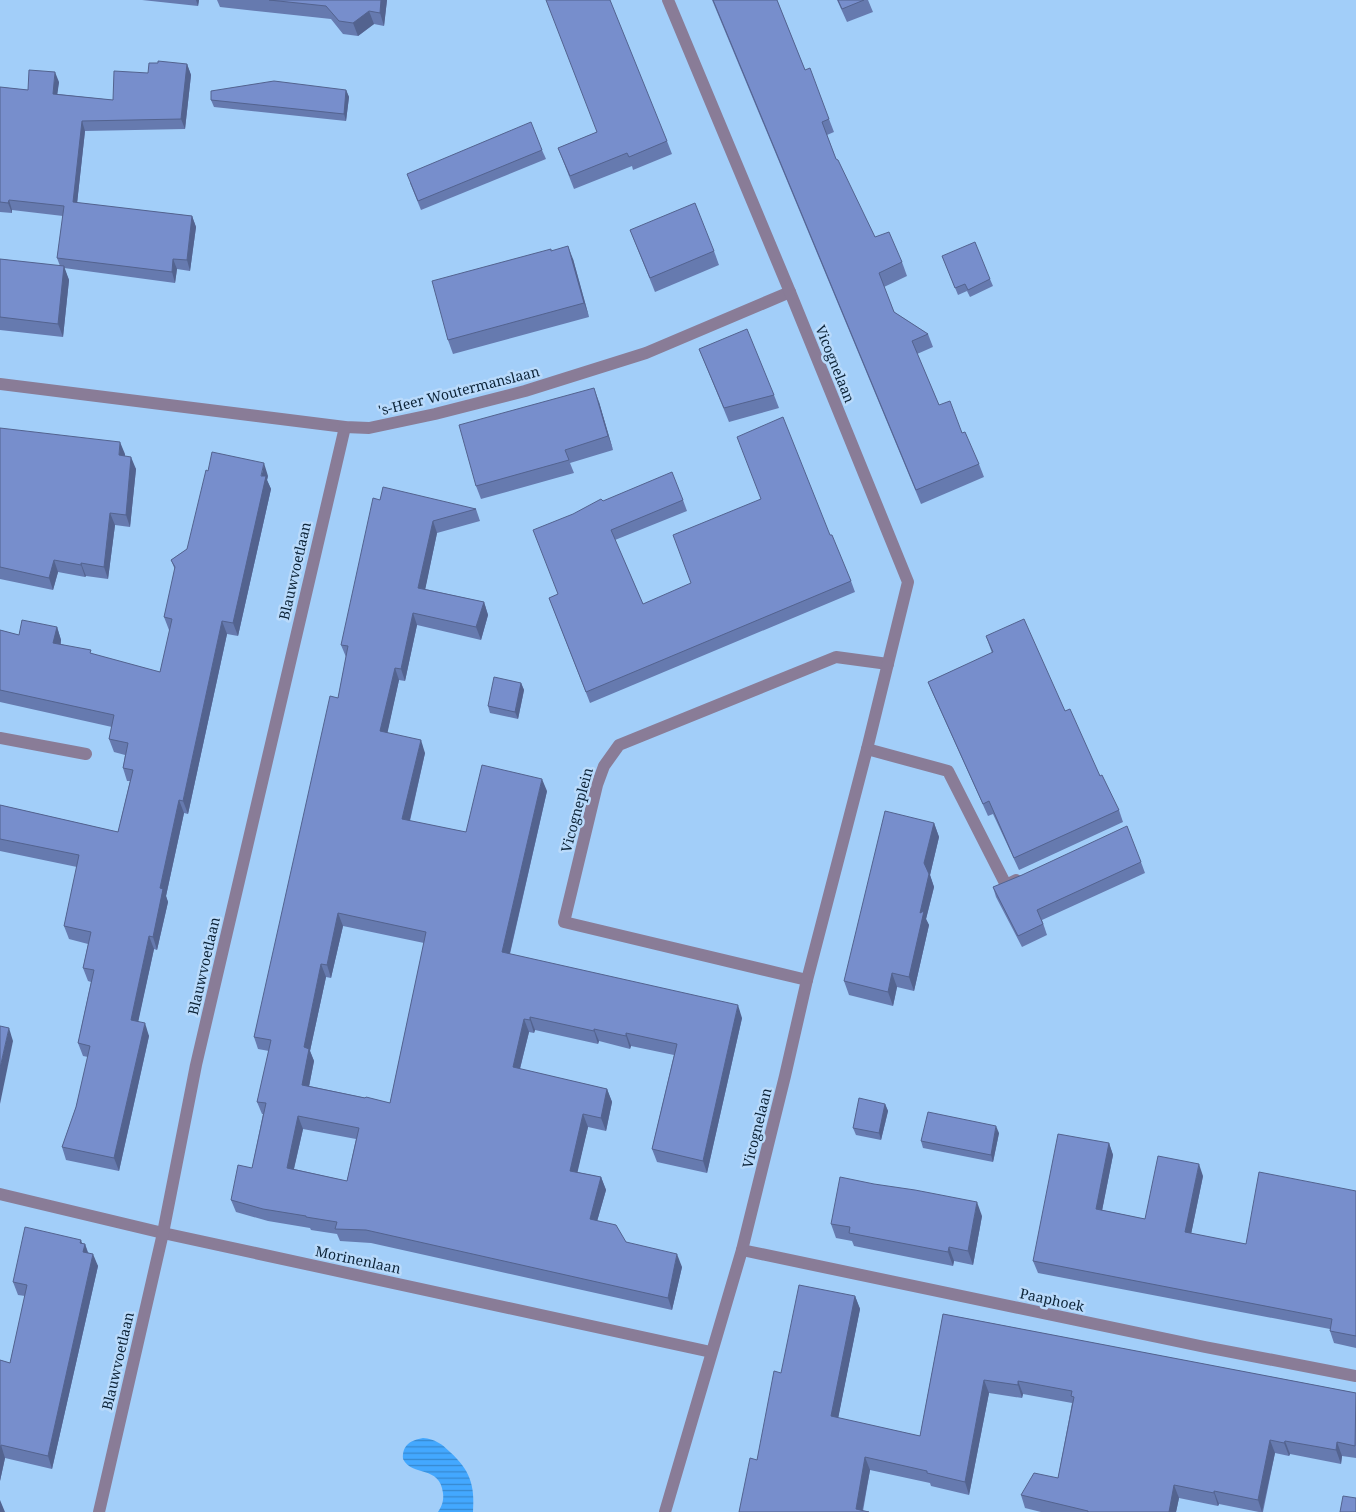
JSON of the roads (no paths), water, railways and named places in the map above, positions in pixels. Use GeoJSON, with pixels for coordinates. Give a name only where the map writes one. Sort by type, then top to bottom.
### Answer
{"type":"FeatureCollection","features":[{"type":"Feature","properties":{"kind":"street","name":"Vicognelaan"},"geometry":{"type":"LineString","coordinates":[[665,1512],[742,1250],[786,1076],[807,980],[908,582],[668,0]]}},
{"type":"Feature","properties":{"kind":"street","name":"'s-Heer Woutermanslaan"},"geometry":{"type":"LineString","coordinates":[[0,384],[345,427],[369,428],[525,392],[646,353],[790,292]]}},
{"type":"Feature","properties":{"kind":"street","name":"Blauwvoetlaan"},"geometry":{"type":"LineString","coordinates":[[99,1512],[162,1233],[199,1056],[345,427]]}},
{"type":"Feature","properties":{"kind":"street","name":"Vicogneplein"},"geometry":{"type":"LineString","coordinates":[[807,980],[564,922],[597,785],[604,766],[619,745],[836,657],[888,664]]}},
{"type":"Feature","properties":{"kind":"street"},"geometry":{"type":"LineString","coordinates":[[0,738],[86,754]]}},
{"type":"Feature","properties":{"kind":"street"},"geometry":{"type":"LineString","coordinates":[[867,749],[948,771],[1006,885],[1023,877]]}},
{"type":"Feature","properties":{"kind":"street","name":"Morinenlaan"},"geometry":{"type":"LineString","coordinates":[[0,1194],[162,1233],[711,1352]]}},
{"type":"Feature","properties":{"kind":"street","name":"Paaphoek"},"geometry":{"type":"LineString","coordinates":[[742,1250],[1205,1347],[1356,1376]]}},
{"type":"Feature","properties":{"kind":"water"},"geometry":{"type":"Polygon","coordinates":[[[423,1438],[431,1439],[441,1444],[457,1459],[467,1472],[472,1486],[473,1512],[438,1512],[443,1498],[441,1484],[437,1478],[413,1468],[403,1459],[404,1450],[408,1444],[423,1438]]]}}]}
